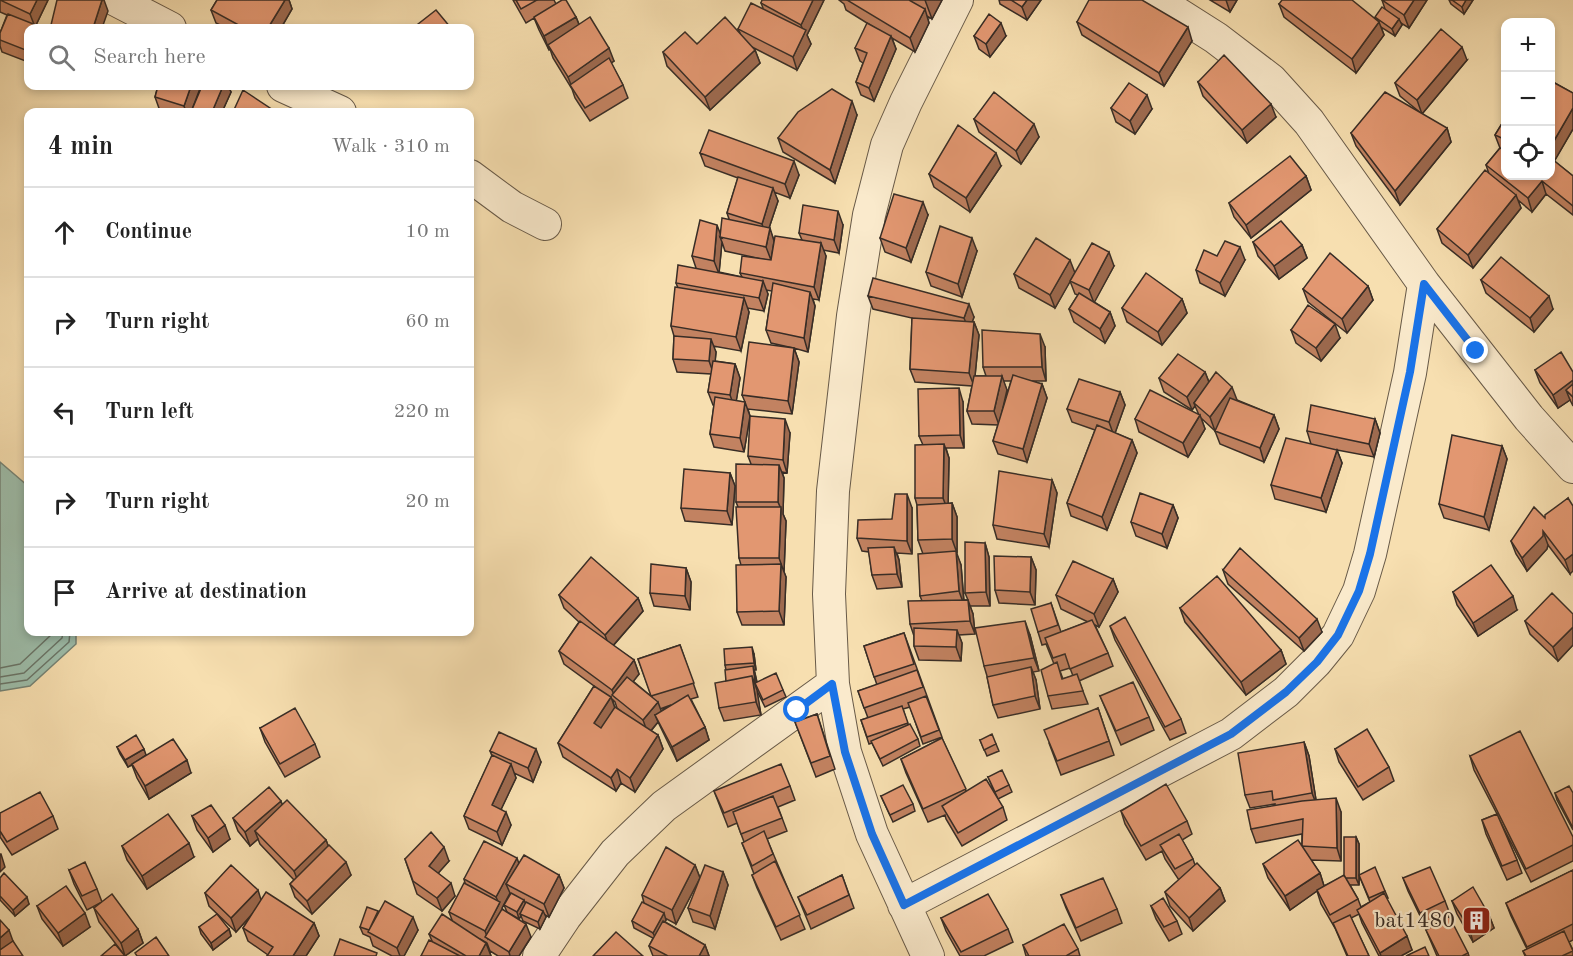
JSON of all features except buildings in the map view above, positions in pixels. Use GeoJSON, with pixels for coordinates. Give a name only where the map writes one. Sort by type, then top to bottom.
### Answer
{"type":"FeatureCollection","features":[{"type":"Feature","properties":{"kind":"street"},"geometry":{"type":"LineString","coordinates":[[116,0],[162,24]]}},
{"type":"Feature","properties":{"kind":"street"},"geometry":{"type":"LineString","coordinates":[[928,956],[872,834],[845,752],[832,684],[829,594],[833,491],[853,316],[869,215],[887,145],[957,0]]}},
{"type":"Feature","properties":{"kind":"street"},"geometry":{"type":"LineString","coordinates":[[1156,0],[1216,38],[1271,80],[1309,122],[1424,284],[1529,418],[1573,467]]}},
{"type":"Feature","properties":{"kind":"street"},"geometry":{"type":"LineString","coordinates":[[292,90],[331,108]]}},
{"type":"Feature","properties":{"kind":"street"},"geometry":{"type":"LineString","coordinates":[[474,179],[512,207],[545,224]]}},
{"type":"Feature","properties":{"kind":"street"},"geometry":{"type":"LineString","coordinates":[[904,905],[1231,734],[1286,692],[1317,662],[1338,635],[1359,591],[1370,554],[1410,372],[1424,284]]}},
{"type":"Feature","properties":{"kind":"street"},"geometry":{"type":"LineString","coordinates":[[539,956],[565,917],[615,853],[664,806],[832,684]]}},
{"type":"Feature","properties":{"kind":"water"},"geometry":{"type":"Polygon","coordinates":[[[0,462],[24,483],[24,636],[76,636],[76,644],[30,686],[0,691],[0,462]]]}},
{"type":"Feature","properties":{"kind":"place","name":"bat1480"},"geometry":{"type":"Point","coordinates":[1476,921]}},
{"type":"Feature","properties":{"kind":"route"},"geometry":{"type":"LineString","coordinates":[[797,710],[832,684],[845,752],[872,834],[904,905],[1231,734],[1286,692],[1317,662],[1338,635],[1359,591],[1370,554],[1410,372],[1424,284],[1476,351]]}}]}
